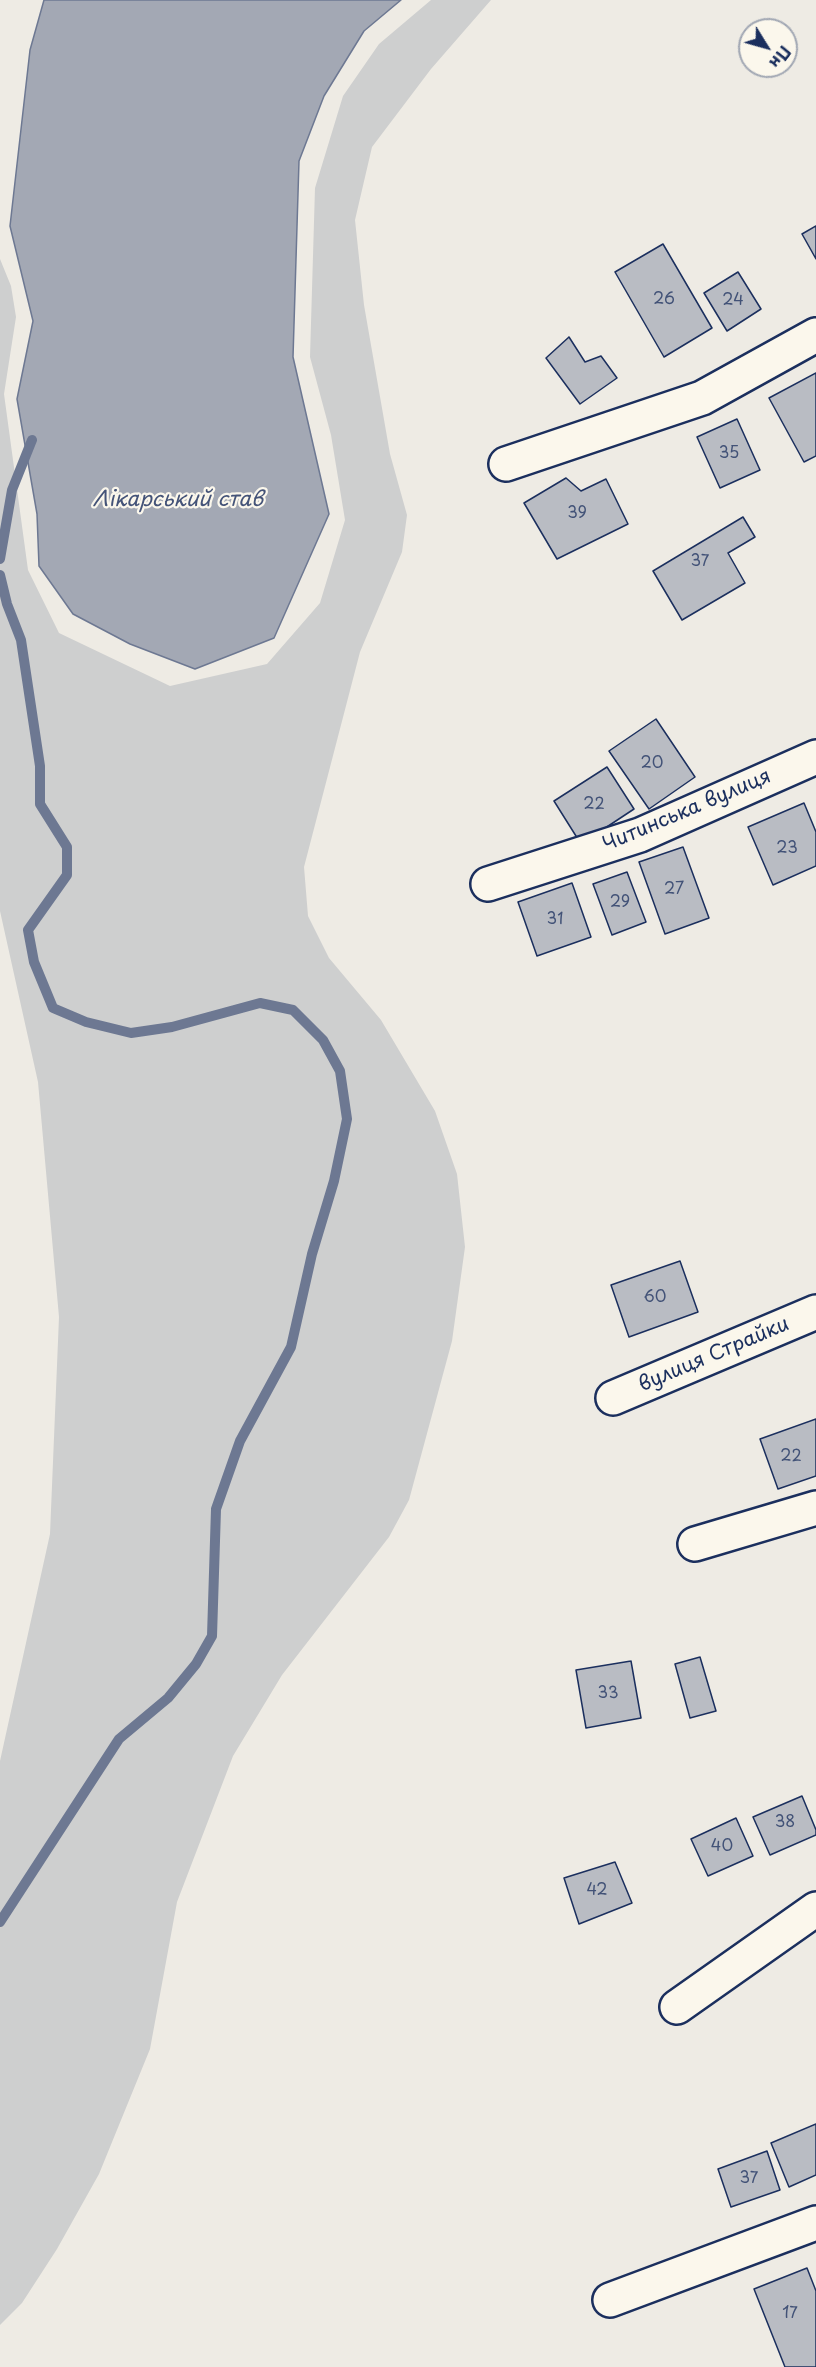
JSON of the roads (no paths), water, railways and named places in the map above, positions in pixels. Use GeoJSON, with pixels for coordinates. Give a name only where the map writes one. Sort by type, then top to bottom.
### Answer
{"type":"FeatureCollection","features":[{"type":"Feature","properties":{"kind":"street"},"geometry":{"type":"LineString","coordinates":[[506,464],[702,398],[816,335]]}},
{"type":"Feature","properties":{"kind":"street","name":"Читинська вулиця"},"geometry":{"type":"LineString","coordinates":[[488,884],[640,835],[816,757]]}},
{"type":"Feature","properties":{"kind":"street","name":"вулиця Страйки"},"geometry":{"type":"LineString","coordinates":[[613,1398],[816,1312]]}},
{"type":"Feature","properties":{"kind":"street"},"geometry":{"type":"LineString","coordinates":[[695,1544],[816,1508]]}},
{"type":"Feature","properties":{"kind":"street"},"geometry":{"type":"LineString","coordinates":[[677,2007],[816,1909]]}},
{"type":"Feature","properties":{"kind":"street"},"geometry":{"type":"LineString","coordinates":[[610,2300],[816,2223]]}},
{"type":"Feature","properties":{"kind":"water","name":"Лікарський став"},"geometry":{"type":"Polygon","coordinates":[[[44,0],[401,0],[364,31],[324,96],[299,161],[293,357],[329,514],[274,638],[195,669],[130,644],[73,614],[39,566],[37,514],[17,399],[33,321],[10,226],[30,50],[44,0]]]}},
{"type":"Feature","properties":{"kind":"waterway"},"geometry":{"type":"LineString","coordinates":[[0,559],[12,490],[32,440]]}},
{"type":"Feature","properties":{"kind":"waterway"},"geometry":{"type":"LineString","coordinates":[[0,575],[7,604],[21,640],[40,766],[40,804],[67,847],[67,875],[28,930],[34,962],[53,1008],[86,1022],[131,1033],[172,1027],[260,1003],[293,1010],[323,1040],[340,1071],[347,1119],[334,1181],[312,1254],[291,1347],[240,1441],[216,1509],[212,1636],[196,1664],[168,1698],[119,1739],[0,1922]]}}]}
